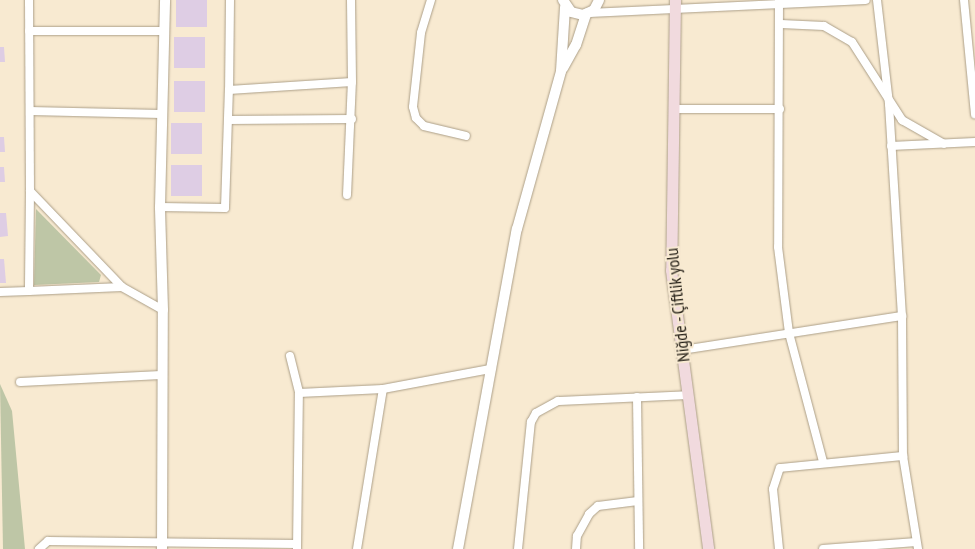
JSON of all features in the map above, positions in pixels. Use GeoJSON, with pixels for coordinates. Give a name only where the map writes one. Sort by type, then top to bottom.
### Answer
{"type":"FeatureCollection","features":[{"type":"Feature","properties":{"kind":"main road","name":"Niğde - Çiftlik yolu"},"geometry":{"type":"LineString","coordinates":[[675,5],[671,270],[708,549]]}},
{"type":"Feature","properties":{"kind":"street"},"geometry":{"type":"LineString","coordinates":[[29,0],[29,291]]}},
{"type":"Feature","properties":{"kind":"street"},"geometry":{"type":"LineString","coordinates":[[162,547],[163,310],[160,114],[165,0]]}},
{"type":"Feature","properties":{"kind":"street"},"geometry":{"type":"LineString","coordinates":[[160,207],[225,208],[230,0]]}},
{"type":"Feature","properties":{"kind":"street"},"geometry":{"type":"LineString","coordinates":[[347,195],[352,119],[351,0]]}},
{"type":"Feature","properties":{"kind":"street"},"geometry":{"type":"LineString","coordinates":[[431,0],[421,33],[413,107],[416,118],[424,126],[466,136]]}},
{"type":"Feature","properties":{"kind":"street"},"geometry":{"type":"LineString","coordinates":[[561,71],[576,45],[588,14],[599,0]]}},
{"type":"Feature","properties":{"kind":"street"},"geometry":{"type":"LineString","coordinates":[[564,3],[577,15],[675,5],[866,0]]}},
{"type":"Feature","properties":{"kind":"street"},"geometry":{"type":"LineString","coordinates":[[823,549],[917,545],[903,456],[902,316],[889,104],[877,0]]}},
{"type":"Feature","properties":{"kind":"street"},"geometry":{"type":"LineString","coordinates":[[964,0],[975,114]]}},
{"type":"Feature","properties":{"kind":"street"},"geometry":{"type":"LineString","coordinates":[[458,549],[517,230],[561,71],[564,3]]}},
{"type":"Feature","properties":{"kind":"street"},"geometry":{"type":"LineString","coordinates":[[779,3],[781,24],[778,247],[789,333],[823,462]]}},
{"type":"Feature","properties":{"kind":"street"},"geometry":{"type":"LineString","coordinates":[[781,24],[824,26],[852,42],[872,69],[889,104],[910,127],[944,144]]}},
{"type":"Feature","properties":{"kind":"street"},"geometry":{"type":"LineString","coordinates":[[29,31],[164,31]]}},
{"type":"Feature","properties":{"kind":"street"},"geometry":{"type":"LineString","coordinates":[[229,90],[352,82]]}},
{"type":"Feature","properties":{"kind":"street"},"geometry":{"type":"LineString","coordinates":[[673,109],[780,109]]}},
{"type":"Feature","properties":{"kind":"street"},"geometry":{"type":"LineString","coordinates":[[30,111],[160,114]]}},
{"type":"Feature","properties":{"kind":"street"},"geometry":{"type":"LineString","coordinates":[[228,120],[352,119]]}},
{"type":"Feature","properties":{"kind":"street"},"geometry":{"type":"LineString","coordinates":[[891,146],[975,142]]}},
{"type":"Feature","properties":{"kind":"street"},"geometry":{"type":"LineString","coordinates":[[30,191],[122,286],[163,310]]}},
{"type":"Feature","properties":{"kind":"street"},"geometry":{"type":"LineString","coordinates":[[0,292],[122,286]]}},
{"type":"Feature","properties":{"kind":"street"},"geometry":{"type":"LineString","coordinates":[[682,350],[902,316]]}},
{"type":"Feature","properties":{"kind":"street"},"geometry":{"type":"LineString","coordinates":[[39,549],[48,542],[162,547],[297,546],[299,394],[290,356]]}},
{"type":"Feature","properties":{"kind":"street"},"geometry":{"type":"LineString","coordinates":[[299,394],[383,389],[490,369]]}},
{"type":"Feature","properties":{"kind":"street"},"geometry":{"type":"LineString","coordinates":[[20,382],[162,375]]}},
{"type":"Feature","properties":{"kind":"street"},"geometry":{"type":"LineString","coordinates":[[356,549],[383,389]]}},
{"type":"Feature","properties":{"kind":"street"},"geometry":{"type":"LineString","coordinates":[[518,549],[531,422],[536,413],[558,401],[689,395]]}},
{"type":"Feature","properties":{"kind":"street"},"geometry":{"type":"LineString","coordinates":[[636,397],[639,549]]}},
{"type":"Feature","properties":{"kind":"street"},"geometry":{"type":"LineString","coordinates":[[779,549],[774,511],[774,478],[780,468],[823,462],[903,456]]}},
{"type":"Feature","properties":{"kind":"street"},"geometry":{"type":"LineString","coordinates":[[576,549],[576,536],[589,514],[598,506],[638,501]]}},
{"type":"Feature","properties":{"kind":"green space"},"geometry":{"type":"Polygon","coordinates":[[[36,209],[101,275],[99,282],[34,285],[36,209]]]}},
{"type":"Feature","properties":{"kind":"green space"},"geometry":{"type":"Polygon","coordinates":[[[0,384],[12,411],[25,549],[3,549],[0,384]]]}},
{"type":"Feature","properties":{"kind":"building"},"geometry":{"type":"Polygon","coordinates":[[[176,0],[207,0],[207,27],[176,27],[176,0]]]}},
{"type":"Feature","properties":{"kind":"building"},"geometry":{"type":"Polygon","coordinates":[[[174,37],[205,37],[205,68],[174,68],[174,37]]]}},
{"type":"Feature","properties":{"kind":"building"},"geometry":{"type":"Polygon","coordinates":[[[0,47],[4,47],[5,62],[0,62],[0,47]]]}},
{"type":"Feature","properties":{"kind":"building"},"geometry":{"type":"Polygon","coordinates":[[[174,81],[205,81],[205,112],[174,112],[174,81]]]}},
{"type":"Feature","properties":{"kind":"building"},"geometry":{"type":"Polygon","coordinates":[[[171,123],[202,123],[202,154],[171,154],[171,123]]]}},
{"type":"Feature","properties":{"kind":"building"},"geometry":{"type":"Polygon","coordinates":[[[0,137],[4,137],[5,152],[0,152],[0,137]]]}},
{"type":"Feature","properties":{"kind":"building"},"geometry":{"type":"Polygon","coordinates":[[[171,165],[202,165],[202,196],[171,196],[171,165]]]}},
{"type":"Feature","properties":{"kind":"building"},"geometry":{"type":"Polygon","coordinates":[[[0,167],[4,167],[5,182],[0,182],[0,167]]]}},
{"type":"Feature","properties":{"kind":"building"},"geometry":{"type":"Polygon","coordinates":[[[0,213],[6,213],[8,236],[0,237],[0,213]]]}},
{"type":"Feature","properties":{"kind":"building"},"geometry":{"type":"Polygon","coordinates":[[[0,259],[4,259],[6,283],[0,283],[0,259]]]}}]}
